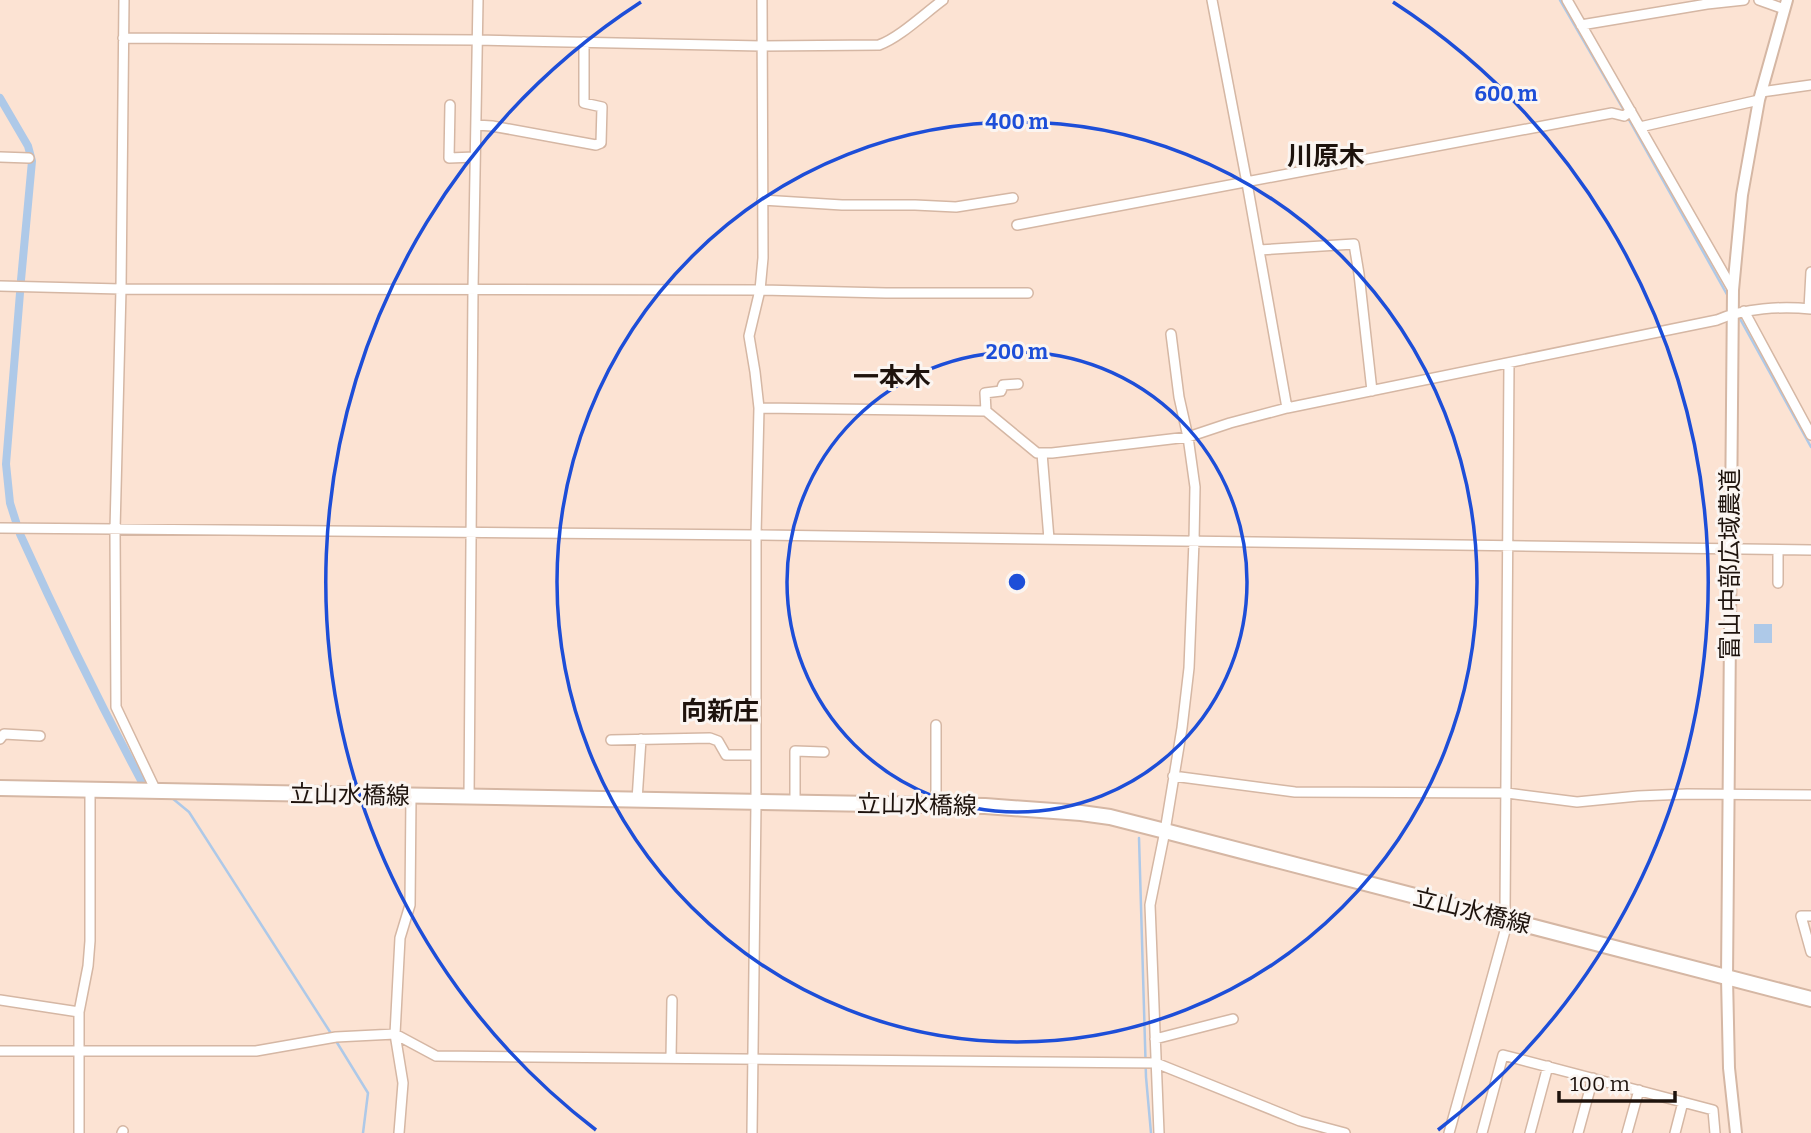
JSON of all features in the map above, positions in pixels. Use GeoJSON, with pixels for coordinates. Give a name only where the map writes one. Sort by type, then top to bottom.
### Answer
{"type":"FeatureCollection","features":[{"type":"Feature","properties":{"kind":"main road","name":"立山水橋線"},"geometry":{"type":"LineString","coordinates":[[0,788],[936,805],[1081,813],[1110,817],[1165,831],[1811,999]]}},
{"type":"Feature","properties":{"kind":"street"},"geometry":{"type":"LineString","coordinates":[[124,0],[115,530],[116,708],[156,791]]}},
{"type":"Feature","properties":{"kind":"street"},"geometry":{"type":"LineString","coordinates":[[468,797],[478,0]]}},
{"type":"Feature","properties":{"kind":"street"},"geometry":{"type":"LineString","coordinates":[[752,1133],[759,408],[749,336],[760,290],[763,258],[762,0]]}},
{"type":"Feature","properties":{"kind":"street"},"geometry":{"type":"LineString","coordinates":[[123,38],[879,45],[892,40],[943,0]]}},
{"type":"Feature","properties":{"kind":"street"},"geometry":{"type":"LineString","coordinates":[[1212,0],[1287,408]]}},
{"type":"Feature","properties":{"kind":"street"},"geometry":{"type":"LineString","coordinates":[[1567,0],[1733,290]]}},
{"type":"Feature","properties":{"kind":"street"},"geometry":{"type":"LineString","coordinates":[[1581,25],[1707,2],[1744,0]]}},
{"type":"Feature","properties":{"kind":"street"},"geometry":{"type":"LineString","coordinates":[[1759,0],[1786,4]]}},
{"type":"Feature","properties":{"kind":"street","name":"富山中部広域農道"},"geometry":{"type":"LineString","coordinates":[[1736,1133],[1729,1068],[1727,978],[1730,549],[1738,312],[1733,290],[1742,195],[1760,96],[1786,4]]}},
{"type":"Feature","properties":{"kind":"street"},"geometry":{"type":"LineString","coordinates":[[476,125],[596,145],[601,143],[602,107],[584,103],[584,42]]}},
{"type":"Feature","properties":{"kind":"street"},"geometry":{"type":"LineString","coordinates":[[1640,127],[1811,85]]}},
{"type":"Feature","properties":{"kind":"street"},"geometry":{"type":"LineString","coordinates":[[450,105],[449,158],[475,158]]}},
{"type":"Feature","properties":{"kind":"street"},"geometry":{"type":"LineString","coordinates":[[1017,225],[1612,113],[1624,116],[1631,111]]}},
{"type":"Feature","properties":{"kind":"street"},"geometry":{"type":"LineString","coordinates":[[0,157],[29,158]]}},
{"type":"Feature","properties":{"kind":"street"},"geometry":{"type":"LineString","coordinates":[[762,200],[842,205],[956,207],[1013,198]]}},
{"type":"Feature","properties":{"kind":"street"},"geometry":{"type":"LineString","coordinates":[[1259,250],[1354,244],[1372,391]]}},
{"type":"Feature","properties":{"kind":"street"},"geometry":{"type":"LineString","coordinates":[[759,408],[986,411],[1037,453],[1188,437],[1287,408],[1717,320],[1738,312],[1810,309],[1811,272]]}},
{"type":"Feature","properties":{"kind":"street"},"geometry":{"type":"LineString","coordinates":[[0,286],[121,289],[1028,293]]}},
{"type":"Feature","properties":{"kind":"street"},"geometry":{"type":"LineString","coordinates":[[1738,312],[1810,428]]}},
{"type":"Feature","properties":{"kind":"street"},"geometry":{"type":"LineString","coordinates":[[1159,1133],[1150,905],[1182,728],[1189,668],[1195,487],[1171,334]]}},
{"type":"Feature","properties":{"kind":"street"},"geometry":{"type":"LineString","coordinates":[[1449,1133],[1508,919],[1505,913],[1509,363]]}},
{"type":"Feature","properties":{"kind":"street"},"geometry":{"type":"LineString","coordinates":[[986,411],[985,393],[1001,391],[1003,385],[1018,384]]}},
{"type":"Feature","properties":{"kind":"street"},"geometry":{"type":"LineString","coordinates":[[1042,453],[1049,539]]}},
{"type":"Feature","properties":{"kind":"street"},"geometry":{"type":"LineString","coordinates":[[0,528],[756,535],[1811,550]]}},
{"type":"Feature","properties":{"kind":"street"},"geometry":{"type":"LineString","coordinates":[[1778,583],[1779,550]]}},
{"type":"Feature","properties":{"kind":"street"},"geometry":{"type":"LineString","coordinates":[[936,725],[936,805]]}},
{"type":"Feature","properties":{"kind":"street"},"geometry":{"type":"LineString","coordinates":[[0,739],[4,734],[40,736]]}},
{"type":"Feature","properties":{"kind":"street"},"geometry":{"type":"LineString","coordinates":[[611,740],[709,738],[719,741],[726,755],[756,755]]}},
{"type":"Feature","properties":{"kind":"street"},"geometry":{"type":"LineString","coordinates":[[637,800],[641,739]]}},
{"type":"Feature","properties":{"kind":"street"},"geometry":{"type":"LineString","coordinates":[[795,803],[795,751],[824,752]]}},
{"type":"Feature","properties":{"kind":"street"},"geometry":{"type":"LineString","coordinates":[[1173,776],[1295,792],[1507,793],[1577,802],[1687,794],[1811,795]]}},
{"type":"Feature","properties":{"kind":"street"},"geometry":{"type":"LineString","coordinates":[[79,1133],[79,1012],[90,941],[90,791]]}},
{"type":"Feature","properties":{"kind":"street"},"geometry":{"type":"LineString","coordinates":[[399,1133],[403,1083],[395,1034],[400,938],[410,905],[411,796]]}},
{"type":"Feature","properties":{"kind":"street"},"geometry":{"type":"LineString","coordinates":[[1811,916],[1801,916],[1811,952]]}},
{"type":"Feature","properties":{"kind":"street"},"geometry":{"type":"LineString","coordinates":[[0,1000],[79,1012]]}},
{"type":"Feature","properties":{"kind":"street"},"geometry":{"type":"LineString","coordinates":[[671,1058],[672,1000]]}},
{"type":"Feature","properties":{"kind":"street"},"geometry":{"type":"LineString","coordinates":[[1155,1039],[1233,1019]]}},
{"type":"Feature","properties":{"kind":"street"},"geometry":{"type":"LineString","coordinates":[[0,1051],[256,1051],[336,1037],[395,1034],[436,1056],[1156,1063],[1300,1121],[1345,1133]]}},
{"type":"Feature","properties":{"kind":"street"},"geometry":{"type":"LineString","coordinates":[[1482,1133],[1503,1055],[1713,1110],[1715,1133]]}},
{"type":"Feature","properties":{"kind":"street"},"geometry":{"type":"LineString","coordinates":[[1530,1133],[1548,1066]]}},
{"type":"Feature","properties":{"kind":"street"},"geometry":{"type":"LineString","coordinates":[[1578,1133],[1593,1078]]}},
{"type":"Feature","properties":{"kind":"street"},"geometry":{"type":"LineString","coordinates":[[1627,1133],[1639,1090]]}},
{"type":"Feature","properties":{"kind":"street"},"geometry":{"type":"LineString","coordinates":[[1675,1133],[1683,1102]]}},
{"type":"Feature","properties":{"kind":"water"},"geometry":{"type":"Polygon","coordinates":[[[1754,624],[1772,624],[1772,643],[1754,643],[1754,624]]]}},
{"type":"Feature","properties":{"kind":"waterway"},"geometry":{"type":"LineString","coordinates":[[1560,0],[1625,112]]}},
{"type":"Feature","properties":{"kind":"waterway"},"geometry":{"type":"LineString","coordinates":[[0,98],[28,146],[32,161],[21,280]]}},
{"type":"Feature","properties":{"kind":"waterway"},"geometry":{"type":"LineString","coordinates":[[1628,118],[1729,298]]}},
{"type":"Feature","properties":{"kind":"waterway"},"geometry":{"type":"LineString","coordinates":[[17,525],[10,503],[6,464],[20,293]]}},
{"type":"Feature","properties":{"kind":"waterway"},"geometry":{"type":"LineString","coordinates":[[1739,317],[1811,447]]}},
{"type":"Feature","properties":{"kind":"waterway"},"geometry":{"type":"LineString","coordinates":[[20,534],[95,691],[143,784],[147,786]]}},
{"type":"Feature","properties":{"kind":"waterway"},"geometry":{"type":"LineString","coordinates":[[172,798],[189,812],[332,1035]]}},
{"type":"Feature","properties":{"kind":"waterway"},"geometry":{"type":"LineString","coordinates":[[1139,838],[1146,1077],[1151,1133]]}},
{"type":"Feature","properties":{"kind":"waterway"},"geometry":{"type":"LineString","coordinates":[[336,1041],[368,1093],[363,1133]]}},
{"type":"Feature","properties":{"kind":"district","name":"川原木"},"geometry":{"type":"Point","coordinates":[1326,156]}},
{"type":"Feature","properties":{"kind":"district","name":"一本木"},"geometry":{"type":"Point","coordinates":[892,377]}},
{"type":"Feature","properties":{"kind":"district","name":"向新庄"},"geometry":{"type":"Point","coordinates":[720,711]}}]}
